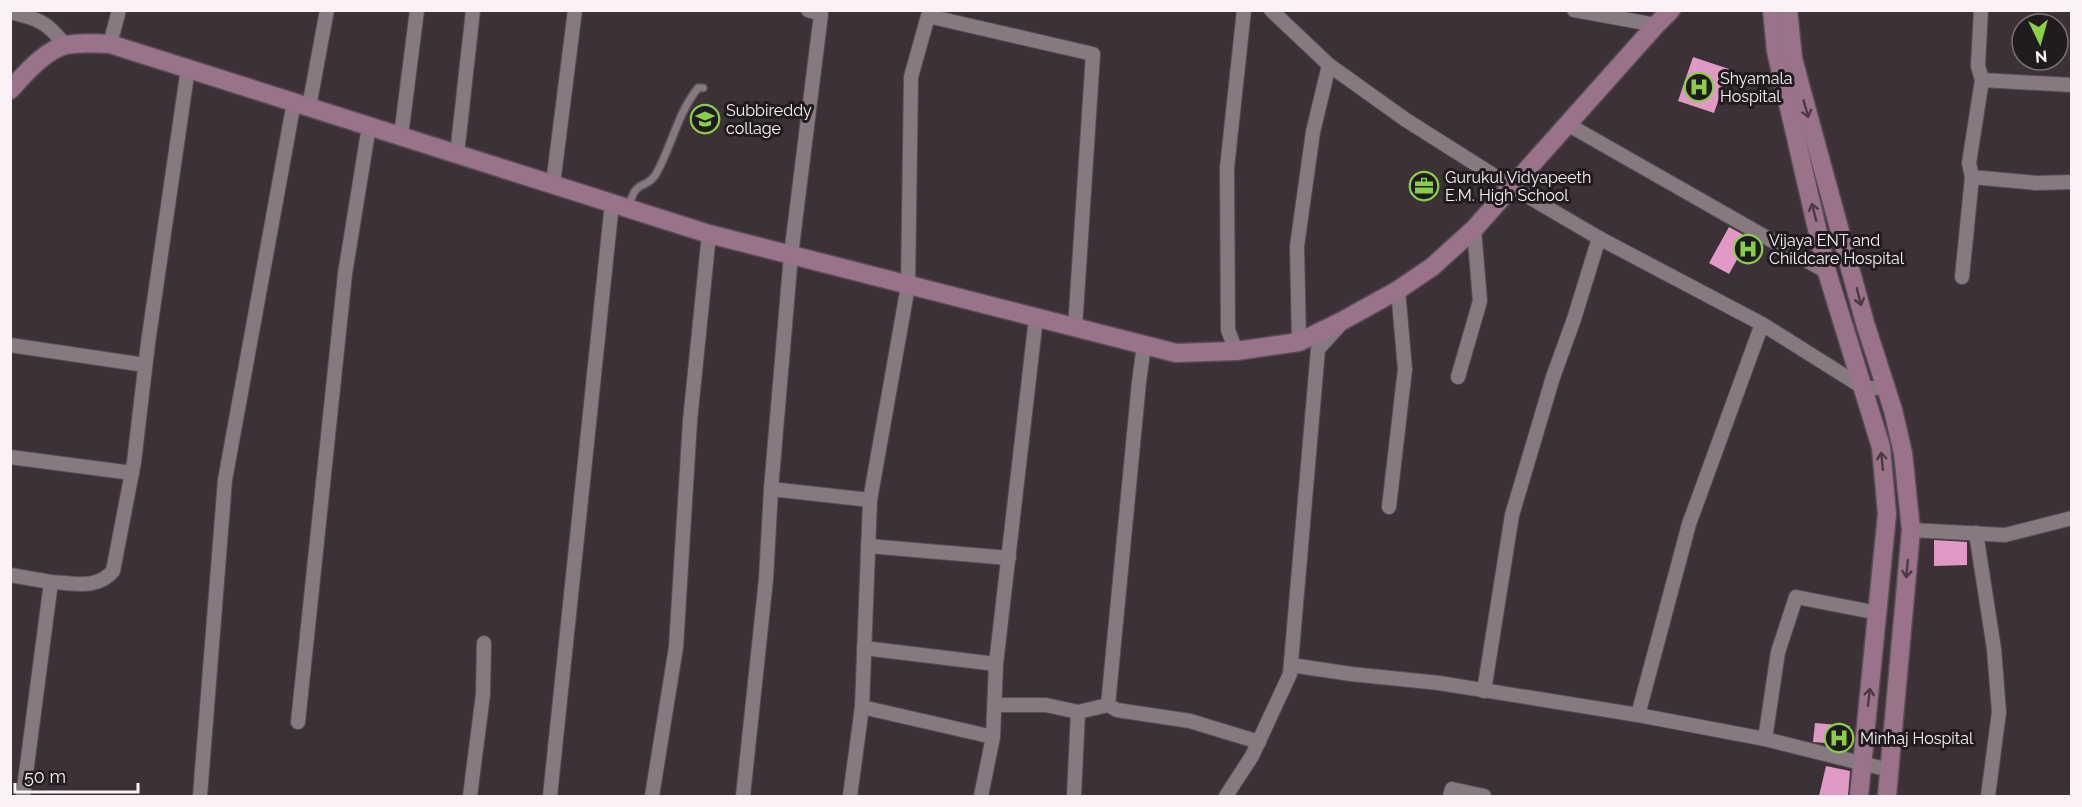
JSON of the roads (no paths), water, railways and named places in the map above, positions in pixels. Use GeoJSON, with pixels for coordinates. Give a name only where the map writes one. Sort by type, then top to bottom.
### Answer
{"type":"FeatureCollection","features":[{"type":"Feature","properties":{"kind":"main road"},"geometry":{"type":"LineString","coordinates":[[10,90],[45,56],[65,45],[110,44],[709,234],[1176,353],[1236,351],[1299,342],[1398,290],[1432,267],[1474,229],[1671,10]]}},
{"type":"Feature","properties":{"kind":"main road"},"geometry":{"type":"LineString","coordinates":[[1772,10],[1776,51],[1792,85],[1886,388],[1903,453],[1911,530],[1887,796]]}},
{"type":"Feature","properties":{"kind":"main road"},"geometry":{"type":"LineString","coordinates":[[1788,10],[1793,58],[1792,85],[1827,272],[1881,447],[1886,490],[1887,514],[1859,796]]}},
{"type":"Feature","properties":{"kind":"main road"},"geometry":{"type":"LineString","coordinates":[[1886,490],[1908,490]]}},
{"type":"Feature","properties":{"kind":"street"},"geometry":{"type":"LineString","coordinates":[[110,44],[119,10]]}},
{"type":"Feature","properties":{"kind":"street"},"geometry":{"type":"LineString","coordinates":[[200,796],[225,480],[302,104],[327,10]]}},
{"type":"Feature","properties":{"kind":"street"},"geometry":{"type":"LineString","coordinates":[[401,136],[417,10]]}},
{"type":"Feature","properties":{"kind":"street"},"geometry":{"type":"LineString","coordinates":[[457,153],[474,10]]}},
{"type":"Feature","properties":{"kind":"street"},"geometry":{"type":"LineString","coordinates":[[553,184],[575,10]]}},
{"type":"Feature","properties":{"kind":"street"},"geometry":{"type":"LineString","coordinates":[[743,796],[766,579],[771,489],[791,255],[821,14],[808,10]]}},
{"type":"Feature","properties":{"kind":"street"},"geometry":{"type":"LineString","coordinates":[[1236,351],[1228,330],[1227,168],[1244,10]]}},
{"type":"Feature","properties":{"kind":"street"},"geometry":{"type":"LineString","coordinates":[[1271,10],[1329,65],[1406,120],[1512,187],[1599,238],[1762,324],[1864,388],[1886,388]]}},
{"type":"Feature","properties":{"kind":"street"},"geometry":{"type":"LineString","coordinates":[[1574,10],[1656,25]]}},
{"type":"Feature","properties":{"kind":"street"},"geometry":{"type":"LineString","coordinates":[[1962,277],[1972,177],[1969,163],[1982,80],[1978,66],[1981,10]]}},
{"type":"Feature","properties":{"kind":"street"},"geometry":{"type":"LineString","coordinates":[[10,12],[33,17],[51,27],[65,45]]}},
{"type":"Feature","properties":{"kind":"street"},"geometry":{"type":"LineString","coordinates":[[850,796],[862,708],[870,500],[908,286],[911,77],[928,16],[1093,54],[1075,328]]}},
{"type":"Feature","properties":{"kind":"street"},"geometry":{"type":"LineString","coordinates":[[1299,342],[1297,246],[1312,132],[1329,65]]}},
{"type":"Feature","properties":{"kind":"street"},"geometry":{"type":"LineString","coordinates":[[10,575],[51,582],[93,584],[105,580],[113,571],[132,473],[188,68]]}},
{"type":"Feature","properties":{"kind":"street"},"geometry":{"type":"LineString","coordinates":[[1982,80],[2072,85]]}},
{"type":"Feature","properties":{"kind":"street"},"geometry":{"type":"LineString","coordinates":[[1567,124],[1827,272]]}},
{"type":"Feature","properties":{"kind":"street"},"geometry":{"type":"LineString","coordinates":[[298,722],[345,274],[369,126]]}},
{"type":"Feature","properties":{"kind":"street"},"geometry":{"type":"LineString","coordinates":[[1972,177],[2036,183],[2072,182]]}},
{"type":"Feature","properties":{"kind":"street"},"geometry":{"type":"LineString","coordinates":[[550,796],[620,206]]}},
{"type":"Feature","properties":{"kind":"street"},"geometry":{"type":"LineString","coordinates":[[1458,376],[1480,301],[1474,229]]}},
{"type":"Feature","properties":{"kind":"street"},"geometry":{"type":"LineString","coordinates":[[652,796],[676,646],[690,421],[709,234]]}},
{"type":"Feature","properties":{"kind":"street"},"geometry":{"type":"LineString","coordinates":[[1484,691],[1512,515],[1553,377],[1599,238]]}},
{"type":"Feature","properties":{"kind":"street"},"geometry":{"type":"LineString","coordinates":[[1389,507],[1404,369],[1398,290]]}},
{"type":"Feature","properties":{"kind":"street"},"geometry":{"type":"LineString","coordinates":[[981,796],[993,736],[996,664],[1036,318]]}},
{"type":"Feature","properties":{"kind":"street"},"geometry":{"type":"LineString","coordinates":[[1226,796],[1252,756],[1290,674],[1318,349],[1342,321]]}},
{"type":"Feature","properties":{"kind":"street"},"geometry":{"type":"LineString","coordinates":[[1638,715],[1689,524],[1762,324]]}},
{"type":"Feature","properties":{"kind":"street"},"geometry":{"type":"LineString","coordinates":[[10,345],[146,365]]}},
{"type":"Feature","properties":{"kind":"street"},"geometry":{"type":"LineString","coordinates":[[1108,705],[1144,345]]}},
{"type":"Feature","properties":{"kind":"street"},"geometry":{"type":"LineString","coordinates":[[10,457],[132,473]]}},
{"type":"Feature","properties":{"kind":"street"},"geometry":{"type":"LineString","coordinates":[[771,489],[870,500]]}},
{"type":"Feature","properties":{"kind":"street"},"geometry":{"type":"LineString","coordinates":[[1911,530],[2005,535],[2072,518]]}},
{"type":"Feature","properties":{"kind":"street"},"geometry":{"type":"LineString","coordinates":[[1976,533],[1994,649],[1999,712],[1988,796]]}},
{"type":"Feature","properties":{"kind":"street"},"geometry":{"type":"LineString","coordinates":[[868,546],[1008,558]]}},
{"type":"Feature","properties":{"kind":"street"},"geometry":{"type":"LineString","coordinates":[[23,796],[51,582]]}},
{"type":"Feature","properties":{"kind":"street"},"geometry":{"type":"LineString","coordinates":[[1765,739],[1778,652],[1796,597],[1878,613]]}},
{"type":"Feature","properties":{"kind":"street"},"geometry":{"type":"LineString","coordinates":[[471,796],[483,694],[484,643]]}},
{"type":"Feature","properties":{"kind":"street"},"geometry":{"type":"LineString","coordinates":[[864,648],[996,664]]}},
{"type":"Feature","properties":{"kind":"street"},"geometry":{"type":"LineString","coordinates":[[1291,664],[1351,674],[1439,683],[1638,715],[1765,739],[1889,770]]}},
{"type":"Feature","properties":{"kind":"street"},"geometry":{"type":"LineString","coordinates":[[996,705],[1046,705],[1078,712],[1108,705],[1117,710],[1190,721],[1258,742]]}},
{"type":"Feature","properties":{"kind":"street"},"geometry":{"type":"LineString","coordinates":[[862,708],[993,736]]}},
{"type":"Feature","properties":{"kind":"street"},"geometry":{"type":"LineString","coordinates":[[1074,796],[1078,712]]}},
{"type":"Feature","properties":{"kind":"street"},"geometry":{"type":"LineString","coordinates":[[1450,796],[1452,789],[1484,796]]}},
{"type":"Feature","properties":{"kind":"lane"},"geometry":{"type":"LineString","coordinates":[[620,206],[632,192],[655,177],[679,118],[698,88],[703,88]]}},
{"type":"Feature","properties":{"kind":"place","name":"Shyamala Hospital"},"geometry":{"type":"Point","coordinates":[1699,87]}},
{"type":"Feature","properties":{"kind":"place","name":"Subbireddy collage"},"geometry":{"type":"Point","coordinates":[705,119]}},
{"type":"Feature","properties":{"kind":"place","name":"Gurukul Vidyapeeth E.M. High School"},"geometry":{"type":"Point","coordinates":[1424,186]}},
{"type":"Feature","properties":{"kind":"place","name":"Vijaya ENT and Childcare Hospital"},"geometry":{"type":"Point","coordinates":[1748,249]}},
{"type":"Feature","properties":{"kind":"place","name":"Minhaj Hospital"},"geometry":{"type":"Point","coordinates":[1839,738]}}]}
